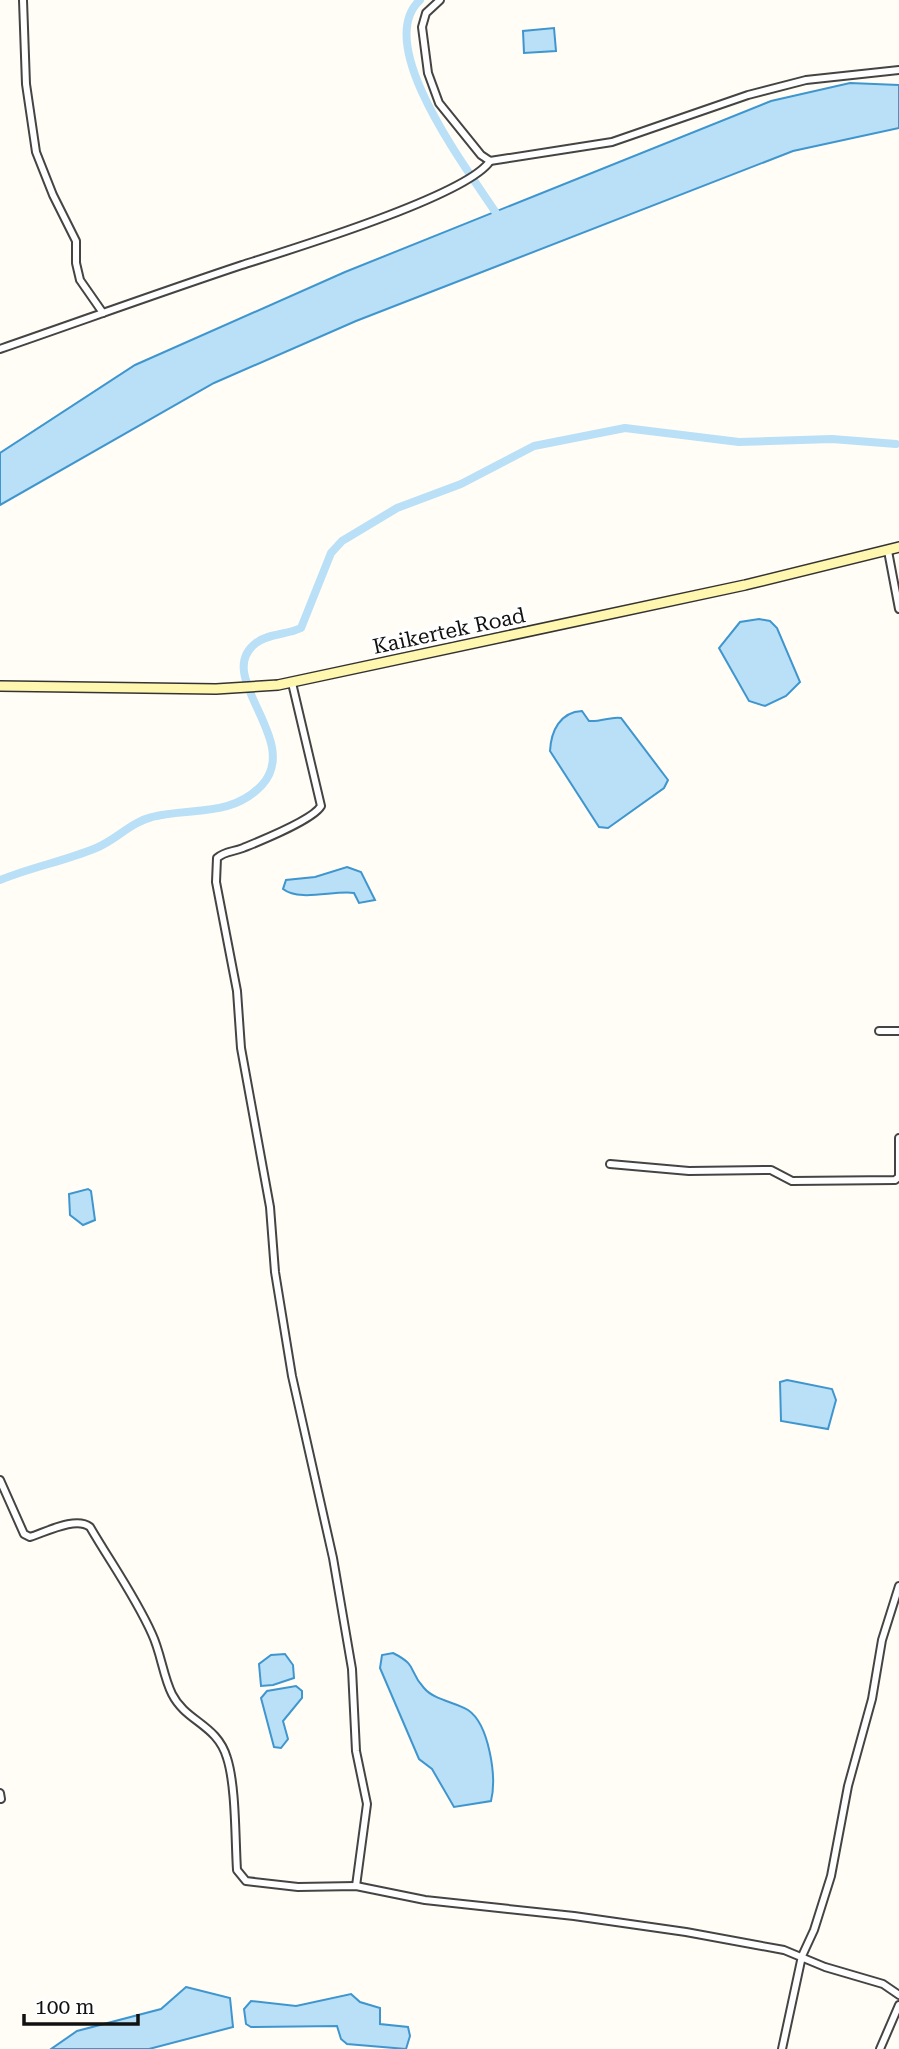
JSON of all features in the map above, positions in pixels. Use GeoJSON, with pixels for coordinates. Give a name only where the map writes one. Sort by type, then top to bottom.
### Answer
{"type":"FeatureCollection","features":[{"type":"Feature","properties":{"kind":"main road","name":"Kaikertek Road"},"geometry":{"type":"LineString","coordinates":[[0,685],[216,689],[292,683],[899,547]]}},
{"type":"Feature","properties":{"kind":"street"},"geometry":{"type":"LineString","coordinates":[[23,0],[26,85],[36,152],[53,195],[76,241],[76,263],[80,280],[103,313]]}},
{"type":"Feature","properties":{"kind":"street"},"geometry":{"type":"LineString","coordinates":[[440,0],[426,13],[422,27],[428,73],[439,103],[481,156],[490,161],[612,142],[748,95],[806,80],[899,70]]}},
{"type":"Feature","properties":{"kind":"street"},"geometry":{"type":"LineString","coordinates":[[0,349],[329,238],[459,185],[485,169],[490,161]]}},
{"type":"Feature","properties":{"kind":"street"},"geometry":{"type":"LineString","coordinates":[[888,551],[899,609]]}},
{"type":"Feature","properties":{"kind":"street"},"geometry":{"type":"LineString","coordinates":[[292,683],[321,806],[318,813],[304,820],[216,858],[216,882],[237,991],[241,1048],[266,1180],[275,1272],[292,1376],[333,1558],[352,1669],[356,1751],[367,1804],[356,1886]]}},
{"type":"Feature","properties":{"kind":"street"},"geometry":{"type":"LineString","coordinates":[[879,1031],[899,1031]]}},
{"type":"Feature","properties":{"kind":"street"},"geometry":{"type":"LineString","coordinates":[[610,1164],[689,1171],[771,1170],[792,1181],[895,1180],[899,1177],[899,1138]]}},
{"type":"Feature","properties":{"kind":"street"},"geometry":{"type":"LineString","coordinates":[[0,1482],[24,1534],[30,1537],[76,1523],[90,1527],[139,1606],[162,1656],[171,1693],[181,1707],[209,1727],[228,1760],[240,1877],[263,1884],[356,1886],[425,1900],[574,1916],[686,1932],[784,1950],[825,1967],[883,1984],[899,1995]]}},
{"type":"Feature","properties":{"kind":"street"},"geometry":{"type":"LineString","coordinates":[[782,2049],[802,1956],[814,1930],[831,1876],[848,1786],[872,1699],[882,1640],[899,1586]]}},
{"type":"Feature","properties":{"kind":"street"},"geometry":{"type":"LineString","coordinates":[[880,2049],[899,2005]]}},
{"type":"Feature","properties":{"kind":"water"},"geometry":{"type":"Polygon","coordinates":[[[554,28],[556,51],[524,53],[523,31],[554,28]]]}},
{"type":"Feature","properties":{"kind":"water"},"geometry":{"type":"Polygon","coordinates":[[[850,83],[899,85],[899,128],[793,151],[356,321],[214,383],[0,505],[0,453],[135,365],[345,272],[771,101],[850,83]]]}},
{"type":"Feature","properties":{"kind":"water"},"geometry":{"type":"Polygon","coordinates":[[[759,619],[770,621],[777,628],[800,682],[786,696],[765,706],[749,701],[719,648],[740,622],[759,619]]]}},
{"type":"Feature","properties":{"kind":"water"},"geometry":{"type":"Polygon","coordinates":[[[582,711],[589,721],[621,718],[668,780],[664,788],[608,828],[599,827],[550,751],[552,736],[562,719],[582,711]]]}},
{"type":"Feature","properties":{"kind":"water"},"geometry":{"type":"Polygon","coordinates":[[[347,867],[361,872],[375,900],[359,903],[354,893],[298,895],[283,889],[286,880],[315,877],[347,867]]]}},
{"type":"Feature","properties":{"kind":"water"},"geometry":{"type":"Polygon","coordinates":[[[88,1189],[91,1191],[95,1220],[83,1225],[70,1215],[69,1194],[88,1189]]]}},
{"type":"Feature","properties":{"kind":"water"},"geometry":{"type":"Polygon","coordinates":[[[787,1380],[832,1389],[836,1400],[828,1429],[781,1421],[780,1382],[787,1380]]]}},
{"type":"Feature","properties":{"kind":"water"},"geometry":{"type":"Polygon","coordinates":[[[393,1653],[410,1665],[428,1692],[468,1710],[475,1717],[490,1752],[493,1779],[491,1801],[454,1807],[432,1769],[419,1759],[380,1668],[382,1655],[393,1653]]]}},
{"type":"Feature","properties":{"kind":"water"},"geometry":{"type":"Polygon","coordinates":[[[285,1654],[293,1665],[294,1678],[261,1686],[259,1664],[271,1655],[285,1654]]]}},
{"type":"Feature","properties":{"kind":"water"},"geometry":{"type":"Polygon","coordinates":[[[296,1686],[302,1691],[302,1698],[283,1721],[288,1739],[281,1748],[274,1747],[261,1698],[267,1691],[296,1686]]]}},
{"type":"Feature","properties":{"kind":"water"},"geometry":{"type":"Polygon","coordinates":[[[186,1987],[230,1998],[233,2027],[149,2049],[51,2049],[77,2031],[161,2009],[186,1987]]]}},
{"type":"Feature","properties":{"kind":"water"},"geometry":{"type":"Polygon","coordinates":[[[351,1994],[360,2002],[380,2008],[380,2024],[408,2027],[410,2036],[406,2049],[347,2044],[341,2039],[337,2026],[251,2027],[246,2024],[244,2009],[251,2001],[296,2006],[351,1994]]]}},
{"type":"Feature","properties":{"kind":"waterway"},"geometry":{"type":"LineString","coordinates":[[420,0],[408,21],[408,48],[416,78],[450,143],[500,219]]}},
{"type":"Feature","properties":{"kind":"waterway"},"geometry":{"type":"LineString","coordinates":[[0,880],[96,848],[144,819],[210,810],[237,803],[262,785],[272,767],[272,748],[267,729],[249,691],[244,673],[245,657],[261,640],[301,628],[331,553],[342,541],[397,508],[461,484],[534,446],[625,428],[739,442],[832,439],[896,444]]}}]}
